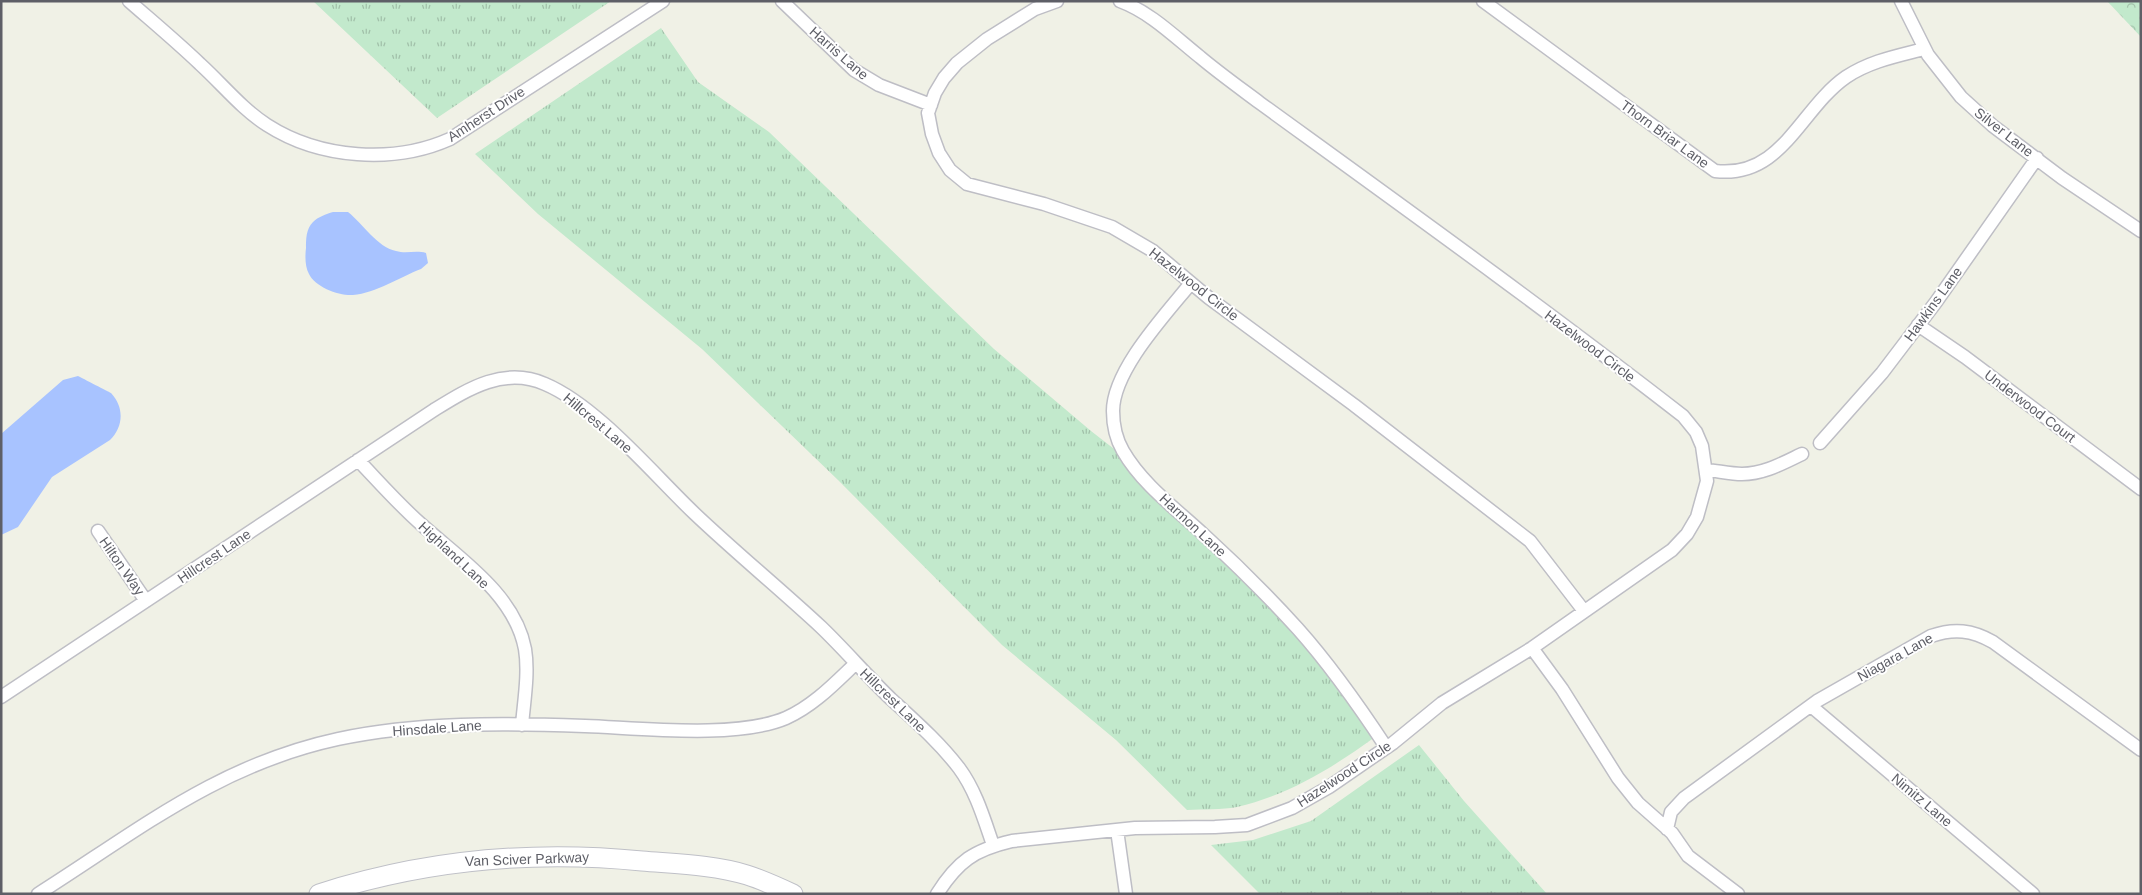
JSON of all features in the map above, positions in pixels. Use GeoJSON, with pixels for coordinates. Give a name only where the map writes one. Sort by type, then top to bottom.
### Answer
{"type":"FeatureCollection","features":[{"type":"Feature","properties":{"kind":"street","name":"Amherst Drive"},"geometry":{"type":"LineString","coordinates":[[129,1],[268,126],[302,141],[330,150],[377,154],[396,154],[433,146],[450,138],[663,1]]}},
{"type":"Feature","properties":{"kind":"street","name":"Harris Lane"},"geometry":{"type":"LineString","coordinates":[[782,1],[854,70],[866,79],[931,105]]}},
{"type":"Feature","properties":{"kind":"street","name":"Hazelwood Circle"},"geometry":{"type":"LineString","coordinates":[[1057,1],[1035,9],[995,34],[957,63],[944,78],[928,113],[932,134],[939,153],[950,170],[967,184],[1044,204],[1112,228],[1153,251],[1191,284],[1530,541],[1584,612]]}},
{"type":"Feature","properties":{"kind":"street","name":"Hazelwood Circle"},"geometry":{"type":"LineString","coordinates":[[937,894],[954,869],[965,859],[979,851],[1012,841],[1117,830],[1237,826],[1260,821],[1310,798],[1386,747],[1442,703],[1532,648],[1656,563],[1687,534],[1697,517],[1704,498],[1707,470],[1696,432],[1682,416],[1498,275],[1415,217],[1221,73],[1167,30],[1130,5],[1120,1]]}},
{"type":"Feature","properties":{"kind":"street","name":"Thorn Briar Lane"},"geometry":{"type":"LineString","coordinates":[[1483,1],[1715,171],[1727,172],[1752,167],[1774,153],[1833,88],[1866,64],[1924,49]]}},
{"type":"Feature","properties":{"kind":"street","name":"Silver Lane"},"geometry":{"type":"LineString","coordinates":[[1901,1],[1924,49],[1944,77],[1966,102],[1993,126],[2086,195],[2141,231]]}},
{"type":"Feature","properties":{"kind":"street","name":"Hawkins Lane"},"geometry":{"type":"LineString","coordinates":[[1820,443],[1871,387],[1918,325],[2037,158]]}},
{"type":"Feature","properties":{"kind":"street","name":"Harmon Lane"},"geometry":{"type":"LineString","coordinates":[[1191,284],[1144,342],[1118,391],[1113,409],[1114,430],[1122,450],[1150,485],[1226,556],[1298,629],[1345,688],[1386,747]]}},
{"type":"Feature","properties":{"kind":"street","name":"Underwood Court"},"geometry":{"type":"LineString","coordinates":[[1918,325],[1965,357],[2141,489]]}},
{"type":"Feature","properties":{"kind":"street","name":"Hillcrest Lane"},"geometry":{"type":"LineString","coordinates":[[1,697],[470,388],[506,377],[545,383],[578,404],[611,431],[694,512],[823,629],[855,664],[928,733],[959,768],[978,800],[994,846]]}},
{"type":"Feature","properties":{"kind":"street"},"geometry":{"type":"LineString","coordinates":[[1707,470],[1740,474],[1754,473],[1770,469],[1802,454]]}},
{"type":"Feature","properties":{"kind":"street","name":"Highland Lane"},"geometry":{"type":"LineString","coordinates":[[358,460],[423,526],[468,564],[509,612],[519,629],[525,650],[522,725]]}},
{"type":"Feature","properties":{"kind":"street","name":"Hilton Way"},"geometry":{"type":"LineString","coordinates":[[98,531],[146,601]]}},
{"type":"Feature","properties":{"kind":"street","name":"Niagara Lane"},"geometry":{"type":"LineString","coordinates":[[1667,829],[1668,819],[1676,805],[1810,706],[1931,636],[1944,632],[1968,631],[1981,635],[2004,649],[2141,750]]}},
{"type":"Feature","properties":{"kind":"street"},"geometry":{"type":"LineString","coordinates":[[1532,648],[1562,689],[1618,778],[1638,803],[1667,829],[1688,856],[1738,894]]}},
{"type":"Feature","properties":{"kind":"street","name":"Hinsdale Lane"},"geometry":{"type":"LineString","coordinates":[[38,894],[170,807],[252,765],[302,748],[362,734],[456,725],[710,730],[753,728],[779,720],[799,711],[817,699],[855,664]]}},
{"type":"Feature","properties":{"kind":"street","name":"Nimitz Lane"},"geometry":{"type":"LineString","coordinates":[[1810,706],[2033,894]]}},
{"type":"Feature","properties":{"kind":"street"},"geometry":{"type":"LineString","coordinates":[[1117,830],[1126,894]]}},
{"type":"Feature","properties":{"kind":"street","name":"Van Sciver Parkway"},"geometry":{"type":"LineString","coordinates":[[319,894],[371,878],[453,862],[553,856],[592,856],[713,868],[747,876],[793,894]]}},
{"type":"Feature","properties":{"kind":"green space"},"geometry":{"type":"Polygon","coordinates":[[[313,1],[611,1],[437,118],[313,1]]]}},
{"type":"Feature","properties":{"kind":"green space"},"geometry":{"type":"Polygon","coordinates":[[[2107,1],[2141,1],[2141,37],[2107,1]]]}},
{"type":"Feature","properties":{"kind":"green space"},"geometry":{"type":"Polygon","coordinates":[[[661,28],[698,82],[769,132],[994,349],[1091,431],[1136,466],[1282,613],[1375,737],[1326,770],[1292,788],[1256,802],[1237,807],[1187,810],[1116,740],[1002,645],[838,480],[702,349],[538,214],[475,154],[661,28]]]}},
{"type":"Feature","properties":{"kind":"green space"},"geometry":{"type":"Polygon","coordinates":[[[1419,745],[1464,801],[1547,894],[1260,894],[1211,845],[1253,840],[1311,821],[1419,745]]]}},
{"type":"Feature","properties":{"kind":"water"},"geometry":{"type":"Polygon","coordinates":[[[333,212],[348,212],[376,240],[389,249],[400,252],[426,253],[428,263],[421,269],[362,294],[341,294],[322,287],[312,279],[307,268],[305,258],[307,234],[315,220],[333,212]]]}},
{"type":"Feature","properties":{"kind":"water"},"geometry":{"type":"Polygon","coordinates":[[[78,376],[111,393],[116,399],[121,417],[118,429],[110,440],[52,477],[18,527],[1,535],[1,434],[63,380],[78,376]]]}}]}
